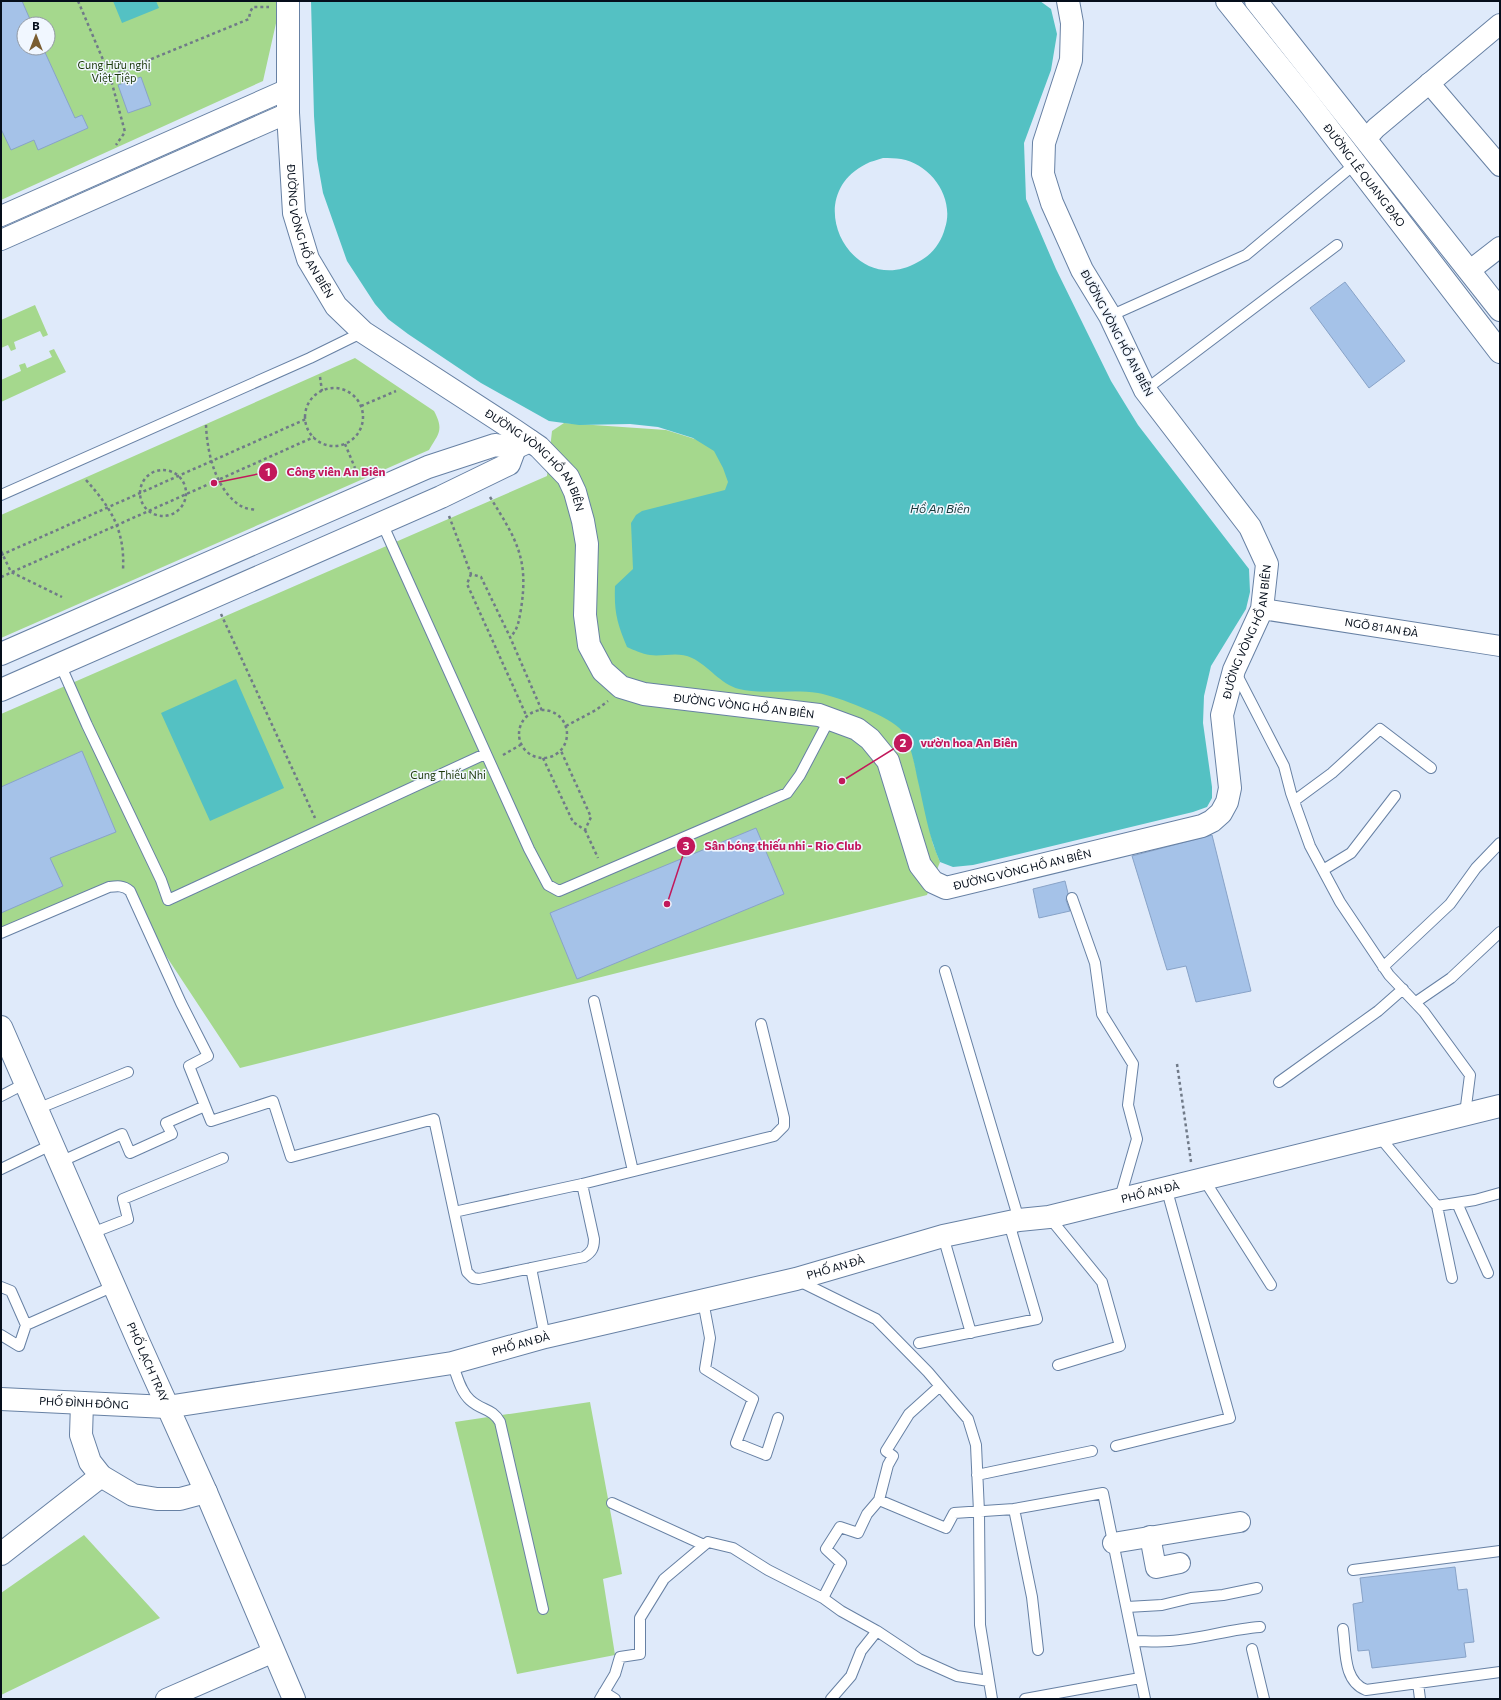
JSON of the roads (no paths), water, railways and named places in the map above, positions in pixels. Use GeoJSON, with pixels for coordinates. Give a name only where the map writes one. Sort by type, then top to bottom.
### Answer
{"type":"FeatureCollection","features":[{"type":"Feature","properties":{"kind":"street","name":"ĐƯỜNG VÒNG HỒ AN BIÊN"},"geometry":{"type":"LineString","coordinates":[[288,1],[288,113],[294,214],[308,259],[336,306],[363,332],[480,406],[523,445],[539,447],[568,477],[575,492],[583,521],[587,544],[585,615],[589,645],[603,671],[621,687],[644,694],[819,715],[857,729],[870,739],[888,761],[920,865],[933,882],[946,888],[1202,826],[1212,822],[1221,813],[1227,802],[1230,788],[1222,715],[1234,670],[1262,610],[1267,564],[1250,527],[1145,390],[1110,316],[1082,270],[1052,202],[1043,174],[1044,143],[1071,60],[1072,22],[1068,1]]}},
{"type":"Feature","properties":{"kind":"street","name":"ĐƯỜNG LÊ QUANG ĐẠO"},"geometry":{"type":"LineString","coordinates":[[1227,1],[1308,102],[1500,352]]}},
{"type":"Feature","properties":{"kind":"street","name":"ĐƯỜNG LÊ QUANG ĐẠO"},"geometry":{"type":"LineString","coordinates":[[1256,1],[1500,310]]}},
{"type":"Feature","properties":{"kind":"street"},"geometry":{"type":"LineString","coordinates":[[1366,140],[1376,128],[1500,24]]}},
{"type":"Feature","properties":{"kind":"street"},"geometry":{"type":"LineString","coordinates":[[1429,83],[1500,166]]}},
{"type":"Feature","properties":{"kind":"street"},"geometry":{"type":"LineString","coordinates":[[1,216],[45,196],[120,155],[288,88]]}},
{"type":"Feature","properties":{"kind":"street"},"geometry":{"type":"LineString","coordinates":[[1,240],[288,113]]}},
{"type":"Feature","properties":{"kind":"street"},"geometry":{"type":"LineString","coordinates":[[120,155],[136,180]]}},
{"type":"Feature","properties":{"kind":"street"},"geometry":{"type":"LineString","coordinates":[[45,196],[54,217]]}},
{"type":"Feature","properties":{"kind":"street"},"geometry":{"type":"LineString","coordinates":[[1470,271],[1500,247]]}},
{"type":"Feature","properties":{"kind":"street"},"geometry":{"type":"LineString","coordinates":[[1,654],[428,467],[495,445],[523,445]]}},
{"type":"Feature","properties":{"kind":"street"},"geometry":{"type":"LineString","coordinates":[[1,690],[441,497],[509,464],[523,445]]}},
{"type":"Feature","properties":{"kind":"street"},"geometry":{"type":"LineString","coordinates":[[196,568],[208,598]]}},
{"type":"Feature","properties":{"kind":"street","name":"NGÕ 81 AN ĐÀ"},"geometry":{"type":"LineString","coordinates":[[1262,610],[1500,646]]}},
{"type":"Feature","properties":{"kind":"street","name":"PHỐ LẠCH TRAY"},"geometry":{"type":"LineString","coordinates":[[1,1026],[167,1407],[206,1492],[294,1699]]}},
{"type":"Feature","properties":{"kind":"street","name":"PHỐ AN ĐÀ"},"geometry":{"type":"LineString","coordinates":[[167,1407],[452,1363],[545,1337],[796,1279],[943,1236],[1014,1221],[1050,1217],[1120,1198],[1500,1106]]}},
{"type":"Feature","properties":{"kind":"street","name":"PHỐ ĐÌNH ĐÔNG"},"geometry":{"type":"LineString","coordinates":[[1,1399],[167,1407]]}},
{"type":"Feature","properties":{"kind":"street"},"geometry":{"type":"LineString","coordinates":[[82,1403],[81,1434],[90,1462],[101,1476],[133,1495],[157,1499],[180,1499],[206,1492]]}},
{"type":"Feature","properties":{"kind":"street"},"geometry":{"type":"LineString","coordinates":[[1,1554],[101,1476]]}},
{"type":"Feature","properties":{"kind":"street"},"geometry":{"type":"LineString","coordinates":[[1113,1543],[1240,1522]]}},
{"type":"Feature","properties":{"kind":"street"},"geometry":{"type":"LineString","coordinates":[[1150,1536],[1156,1568],[1180,1563]]}},
{"type":"Feature","properties":{"kind":"street"},"geometry":{"type":"LineString","coordinates":[[166,1699],[274,1652]]}},
{"type":"Feature","properties":{"kind":"lane"},"geometry":{"type":"LineString","coordinates":[[1110,316],[1246,255],[1355,164]]}},
{"type":"Feature","properties":{"kind":"lane"},"geometry":{"type":"LineString","coordinates":[[1145,390],[1337,246]]}},
{"type":"Feature","properties":{"kind":"lane"},"geometry":{"type":"LineString","coordinates":[[1,495],[310,358],[363,332]]}},
{"type":"Feature","properties":{"kind":"lane"},"geometry":{"type":"LineString","coordinates":[[382,523],[485,754],[541,873],[548,885],[559,891],[787,793],[800,775],[830,718]]}},
{"type":"Feature","properties":{"kind":"lane"},"geometry":{"type":"LineString","coordinates":[[60,664],[87,725],[161,880],[168,900],[485,754]]}},
{"type":"Feature","properties":{"kind":"lane"},"geometry":{"type":"LineString","coordinates":[[1234,670],[1284,766],[1294,801],[1310,846],[1340,902],[1383,967],[1416,1002],[1470,1075],[1465,1114]]}},
{"type":"Feature","properties":{"kind":"lane"},"geometry":{"type":"LineString","coordinates":[[1294,801],[1332,774],[1380,728],[1431,768]]}},
{"type":"Feature","properties":{"kind":"lane"},"geometry":{"type":"LineString","coordinates":[[1323,870],[1351,853],[1395,796]]}},
{"type":"Feature","properties":{"kind":"lane"},"geometry":{"type":"LineString","coordinates":[[1383,967],[1450,904],[1476,868],[1500,843]]}},
{"type":"Feature","properties":{"kind":"lane"},"geometry":{"type":"LineString","coordinates":[[1,933],[109,887],[120,886],[126,888],[130,891],[208,1056],[189,1066],[211,1121],[272,1101],[291,1157],[434,1119],[469,1275],[479,1279],[584,1257],[591,1253],[594,1248],[594,1239],[582,1184]]}},
{"type":"Feature","properties":{"kind":"lane"},"geometry":{"type":"LineString","coordinates":[[1072,898],[1085,930],[1095,963],[1102,1014],[1133,1064],[1128,1105],[1137,1139],[1120,1198]]}},
{"type":"Feature","properties":{"kind":"lane"},"geometry":{"type":"LineString","coordinates":[[1416,1002],[1451,978],[1500,932]]}},
{"type":"Feature","properties":{"kind":"lane"},"geometry":{"type":"LineString","coordinates":[[919,1343],[1036,1319],[1014,1221],[945,971]]}},
{"type":"Feature","properties":{"kind":"lane"},"geometry":{"type":"LineString","coordinates":[[1279,1082],[1378,1011],[1403,989]]}},
{"type":"Feature","properties":{"kind":"lane"},"geometry":{"type":"LineString","coordinates":[[594,1002],[633,1171]]}},
{"type":"Feature","properties":{"kind":"lane"},"geometry":{"type":"LineString","coordinates":[[454,1212],[582,1184],[774,1136],[780,1132],[784,1126],[784,1118],[761,1024]]}},
{"type":"Feature","properties":{"kind":"lane"},"geometry":{"type":"LineString","coordinates":[[37,1109],[128,1072]]}},
{"type":"Feature","properties":{"kind":"lane"},"geometry":{"type":"LineString","coordinates":[[1,1096],[26,1084]]}},
{"type":"Feature","properties":{"kind":"lane"},"geometry":{"type":"LineString","coordinates":[[1,1169],[122,1134],[130,1153],[172,1134],[166,1123],[206,1106]]}},
{"type":"Feature","properties":{"kind":"lane"},"geometry":{"type":"LineString","coordinates":[[1378,1135],[1437,1206],[1452,1278]]}},
{"type":"Feature","properties":{"kind":"lane"},"geometry":{"type":"LineString","coordinates":[[92,1233],[128,1219],[123,1199],[223,1158]]}},
{"type":"Feature","properties":{"kind":"lane"},"geometry":{"type":"LineString","coordinates":[[1198,1179],[1271,1285]]}},
{"type":"Feature","properties":{"kind":"lane"},"geometry":{"type":"LineString","coordinates":[[1116,1446],[1230,1418],[1166,1187]]}},
{"type":"Feature","properties":{"kind":"lane"},"geometry":{"type":"LineString","coordinates":[[1437,1206],[1500,1193]]}},
{"type":"Feature","properties":{"kind":"lane"},"geometry":{"type":"LineString","coordinates":[[1456,1203],[1488,1273]]}},
{"type":"Feature","properties":{"kind":"lane"},"geometry":{"type":"LineString","coordinates":[[1050,1217],[1102,1282],[1120,1346],[1058,1365]]}},
{"type":"Feature","properties":{"kind":"lane"},"geometry":{"type":"LineString","coordinates":[[943,1236],[971,1333]]}},
{"type":"Feature","properties":{"kind":"lane"},"geometry":{"type":"LineString","coordinates":[[531,1268],[545,1337]]}},
{"type":"Feature","properties":{"kind":"lane"},"geometry":{"type":"LineString","coordinates":[[796,1279],[876,1319],[940,1386],[968,1419],[976,1446],[979,1512],[980,1625],[992,1699]]}},
{"type":"Feature","properties":{"kind":"lane"},"geometry":{"type":"LineString","coordinates":[[26,1325],[114,1286]]}},
{"type":"Feature","properties":{"kind":"lane"},"geometry":{"type":"LineString","coordinates":[[1,1287],[11,1291],[26,1325],[19,1346],[1,1335]]}},
{"type":"Feature","properties":{"kind":"lane"},"geometry":{"type":"LineString","coordinates":[[703,1301],[710,1338],[705,1369],[753,1399],[736,1443],[766,1455],[778,1418]]}},
{"type":"Feature","properties":{"kind":"lane"},"geometry":{"type":"LineString","coordinates":[[452,1363],[462,1388],[469,1399],[480,1407],[495,1413],[500,1422],[543,1609]]}},
{"type":"Feature","properties":{"kind":"lane"},"geometry":{"type":"LineString","coordinates":[[823,1598],[841,1563],[826,1549],[840,1527],[858,1533],[867,1514],[880,1500],[888,1465],[893,1456],[886,1451],[909,1414],[940,1386]]}},
{"type":"Feature","properties":{"kind":"lane"},"geometry":{"type":"LineString","coordinates":[[977,1475],[1092,1451]]}},
{"type":"Feature","properties":{"kind":"lane"},"geometry":{"type":"LineString","coordinates":[[880,1500],[946,1528],[954,1513],[1014,1509],[1102,1493],[1145,1699]]}},
{"type":"Feature","properties":{"kind":"lane"},"geometry":{"type":"LineString","coordinates":[[612,1503],[704,1545]]}},
{"type":"Feature","properties":{"kind":"lane"},"geometry":{"type":"LineString","coordinates":[[1014,1509],[1032,1597],[1038,1650]]}},
{"type":"Feature","properties":{"kind":"lane"},"geometry":{"type":"LineString","coordinates":[[615,1699],[602,1696],[616,1674],[620,1657],[640,1654],[640,1618],[664,1579],[708,1542],[733,1548],[768,1570],[823,1598],[841,1612],[877,1631],[919,1659],[957,1676],[989,1681]]}},
{"type":"Feature","properties":{"kind":"lane"},"geometry":{"type":"LineString","coordinates":[[1352,1570],[1500,1551]]}},
{"type":"Feature","properties":{"kind":"lane"},"geometry":{"type":"LineString","coordinates":[[1127,1607],[1162,1605],[1191,1598],[1223,1596],[1257,1588]]}},
{"type":"Feature","properties":{"kind":"lane"},"geometry":{"type":"LineString","coordinates":[[1133,1641],[1171,1641],[1211,1635],[1240,1628],[1260,1628]]}},
{"type":"Feature","properties":{"kind":"lane"},"geometry":{"type":"LineString","coordinates":[[1343,1629],[1349,1672],[1352,1680],[1359,1687],[1366,1690],[1500,1672]]}},
{"type":"Feature","properties":{"kind":"lane"},"geometry":{"type":"LineString","coordinates":[[831,1699],[851,1676],[861,1651],[877,1631]]}},
{"type":"Feature","properties":{"kind":"lane"},"geometry":{"type":"LineString","coordinates":[[1252,1649],[1264,1699]]}},
{"type":"Feature","properties":{"kind":"lane"},"geometry":{"type":"LineString","coordinates":[[1025,1699],[1140,1678]]}},
{"type":"Feature","properties":{"kind":"lane"},"geometry":{"type":"LineString","coordinates":[[1418,1683],[1420,1699]]}},
{"type":"Feature","properties":{"kind":"water"},"geometry":{"type":"Polygon","coordinates":[[[113,1],[156,1],[159,8],[122,23],[113,1]]]}},
{"type":"Feature","properties":{"kind":"water","name":"Hồ An Biên"},"geometry":{"type":"Polygon","coordinates":[[[311,1],[1040,1],[1051,9],[1057,34],[1051,70],[1024,143],[1026,199],[1056,269],[1111,381],[1138,425],[1249,569],[1250,592],[1246,609],[1211,666],[1204,696],[1203,723],[1212,787],[1212,798],[1207,807],[1193,812],[973,865],[953,867],[940,862],[932,841],[910,748],[902,731],[896,725],[863,708],[826,695],[808,692],[759,692],[739,689],[732,687],[698,661],[687,656],[650,655],[627,647],[617,617],[615,586],[633,569],[631,523],[636,515],[642,511],[725,490],[728,482],[723,468],[714,451],[693,438],[658,427],[630,424],[579,425],[549,421],[481,383],[388,319],[375,304],[347,261],[323,193],[317,159],[314,116],[311,1]],[[883,158],[866,164],[846,180],[836,199],[835,220],[842,240],[855,257],[873,268],[894,270],[918,262],[932,252],[941,239],[945,228],[947,205],[938,184],[931,175],[922,168],[912,162],[901,159],[883,158]]]}},
{"type":"Feature","properties":{"kind":"water"},"geometry":{"type":"Polygon","coordinates":[[[236,679],[284,788],[210,821],[161,713],[236,679]]]}},
{"type":"Feature","properties":{"kind":"place","name":"Công viên An Biên"},"geometry":{"type":"Point","coordinates":[214,483]}},
{"type":"Feature","properties":{"kind":"place","name":"vườn hoa An Biên"},"geometry":{"type":"Point","coordinates":[842,781]}},
{"type":"Feature","properties":{"kind":"place","name":"Sân bóng thiếu nhi - Rio Club"},"geometry":{"type":"Point","coordinates":[667,904]}},
{"type":"Feature","properties":{"kind":"park label","name":"Cung Hữu nghị Việt Tiệp"},"geometry":{"type":"Point","coordinates":[114,71]}},
{"type":"Feature","properties":{"kind":"park label","name":"Cung Thiếu Nhi"},"geometry":{"type":"Point","coordinates":[448,775]}}]}
